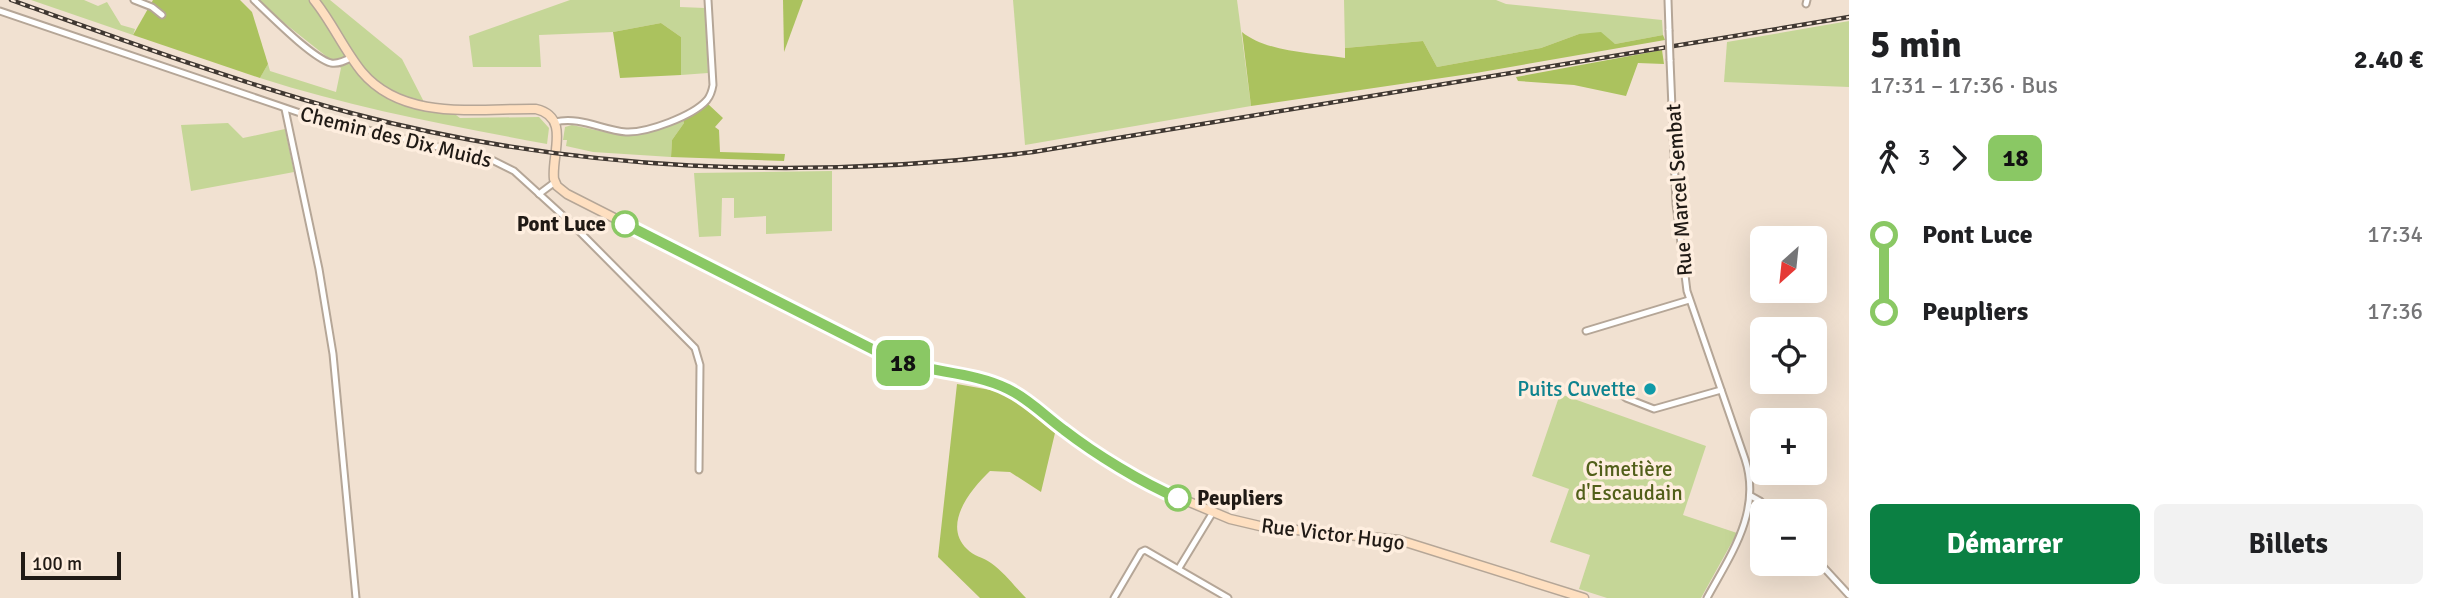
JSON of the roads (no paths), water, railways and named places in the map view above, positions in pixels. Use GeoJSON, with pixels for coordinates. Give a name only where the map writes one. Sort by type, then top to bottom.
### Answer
{"type":"FeatureCollection","features":[{"type":"Feature","properties":{"kind":"street"},"geometry":{"type":"LineString","coordinates":[[134,0],[152,7],[162,15]]}},
{"type":"Feature","properties":{"kind":"street"},"geometry":{"type":"LineString","coordinates":[[254,0],[281,26],[323,59],[336,63],[352,57]]}},
{"type":"Feature","properties":{"kind":"street"},"geometry":{"type":"LineString","coordinates":[[314,0],[365,75],[378,87],[408,102],[447,109],[537,109],[549,114],[555,122],[557,133],[553,172],[555,182],[540,194]]}},
{"type":"Feature","properties":{"kind":"street"},"geometry":{"type":"LineString","coordinates":[[320,0],[325,14]]}},
{"type":"Feature","properties":{"kind":"street"},"geometry":{"type":"LineString","coordinates":[[555,122],[569,120],[635,132],[678,118],[703,103],[710,96],[712,85],[708,0]]}},
{"type":"Feature","properties":{"kind":"street","name":"Rue Marcel Sembat"},"geometry":{"type":"LineString","coordinates":[[1668,0],[1680,251],[1689,300],[1747,463],[1751,496],[1744,530],[1707,598]]}},
{"type":"Feature","properties":{"kind":"street","name":"Chemin des Dix Muids"},"geometry":{"type":"LineString","coordinates":[[0,11],[285,109],[496,161],[514,171],[634,284],[695,348],[701,365],[699,470]]}},
{"type":"Feature","properties":{"kind":"street"},"geometry":{"type":"LineString","coordinates":[[285,109],[319,269],[335,370],[356,598]]}},
{"type":"Feature","properties":{"kind":"street","name":"Rue Victor Hugo"},"geometry":{"type":"LineString","coordinates":[[555,182],[571,196],[877,352],[907,364],[1000,385],[1018,395],[1084,444],[1156,488],[1213,512],[1264,527],[1399,540],[1584,598]]}},
{"type":"Feature","properties":{"kind":"street"},"geometry":{"type":"LineString","coordinates":[[1586,331],[1689,300]]}},
{"type":"Feature","properties":{"kind":"street"},"geometry":{"type":"LineString","coordinates":[[1613,388],[1626,398],[1654,409],[1721,390]]}},
{"type":"Feature","properties":{"kind":"street"},"geometry":{"type":"LineString","coordinates":[[1751,496],[1756,499]]}},
{"type":"Feature","properties":{"kind":"street"},"geometry":{"type":"LineString","coordinates":[[1179,568],[1213,512]]}},
{"type":"Feature","properties":{"kind":"street"},"geometry":{"type":"LineString","coordinates":[[1114,598],[1141,552],[1149,551],[1228,598]]}},
{"type":"Feature","properties":{"kind":"street"},"geometry":{"type":"LineString","coordinates":[[1827,571],[1849,595]]}},
{"type":"Feature","properties":{"kind":"street"},"geometry":{"type":"LineString","coordinates":[[1209,598],[1214,589]]}},
{"type":"Feature","properties":{"kind":"railway"},"geometry":{"type":"LineString","coordinates":[[11,0],[265,88],[351,113],[435,133],[604,159],[690,166],[776,168],[948,161],[1033,152],[1849,17]]}},
{"type":"Feature","properties":{"kind":"place","name":"Pont Luce"},"geometry":{"type":"Point","coordinates":[625,224]}},
{"type":"Feature","properties":{"kind":"place","name":"Puits Cuvette"},"geometry":{"type":"Point","coordinates":[1650,389]}},
{"type":"Feature","properties":{"kind":"place","name":"Peupliers"},"geometry":{"type":"Point","coordinates":[1178,498]}},
{"type":"Feature","properties":{"kind":"park label","name":"Cimetière d'Escaudain"},"geometry":{"type":"Point","coordinates":[1629,481]}}]}
